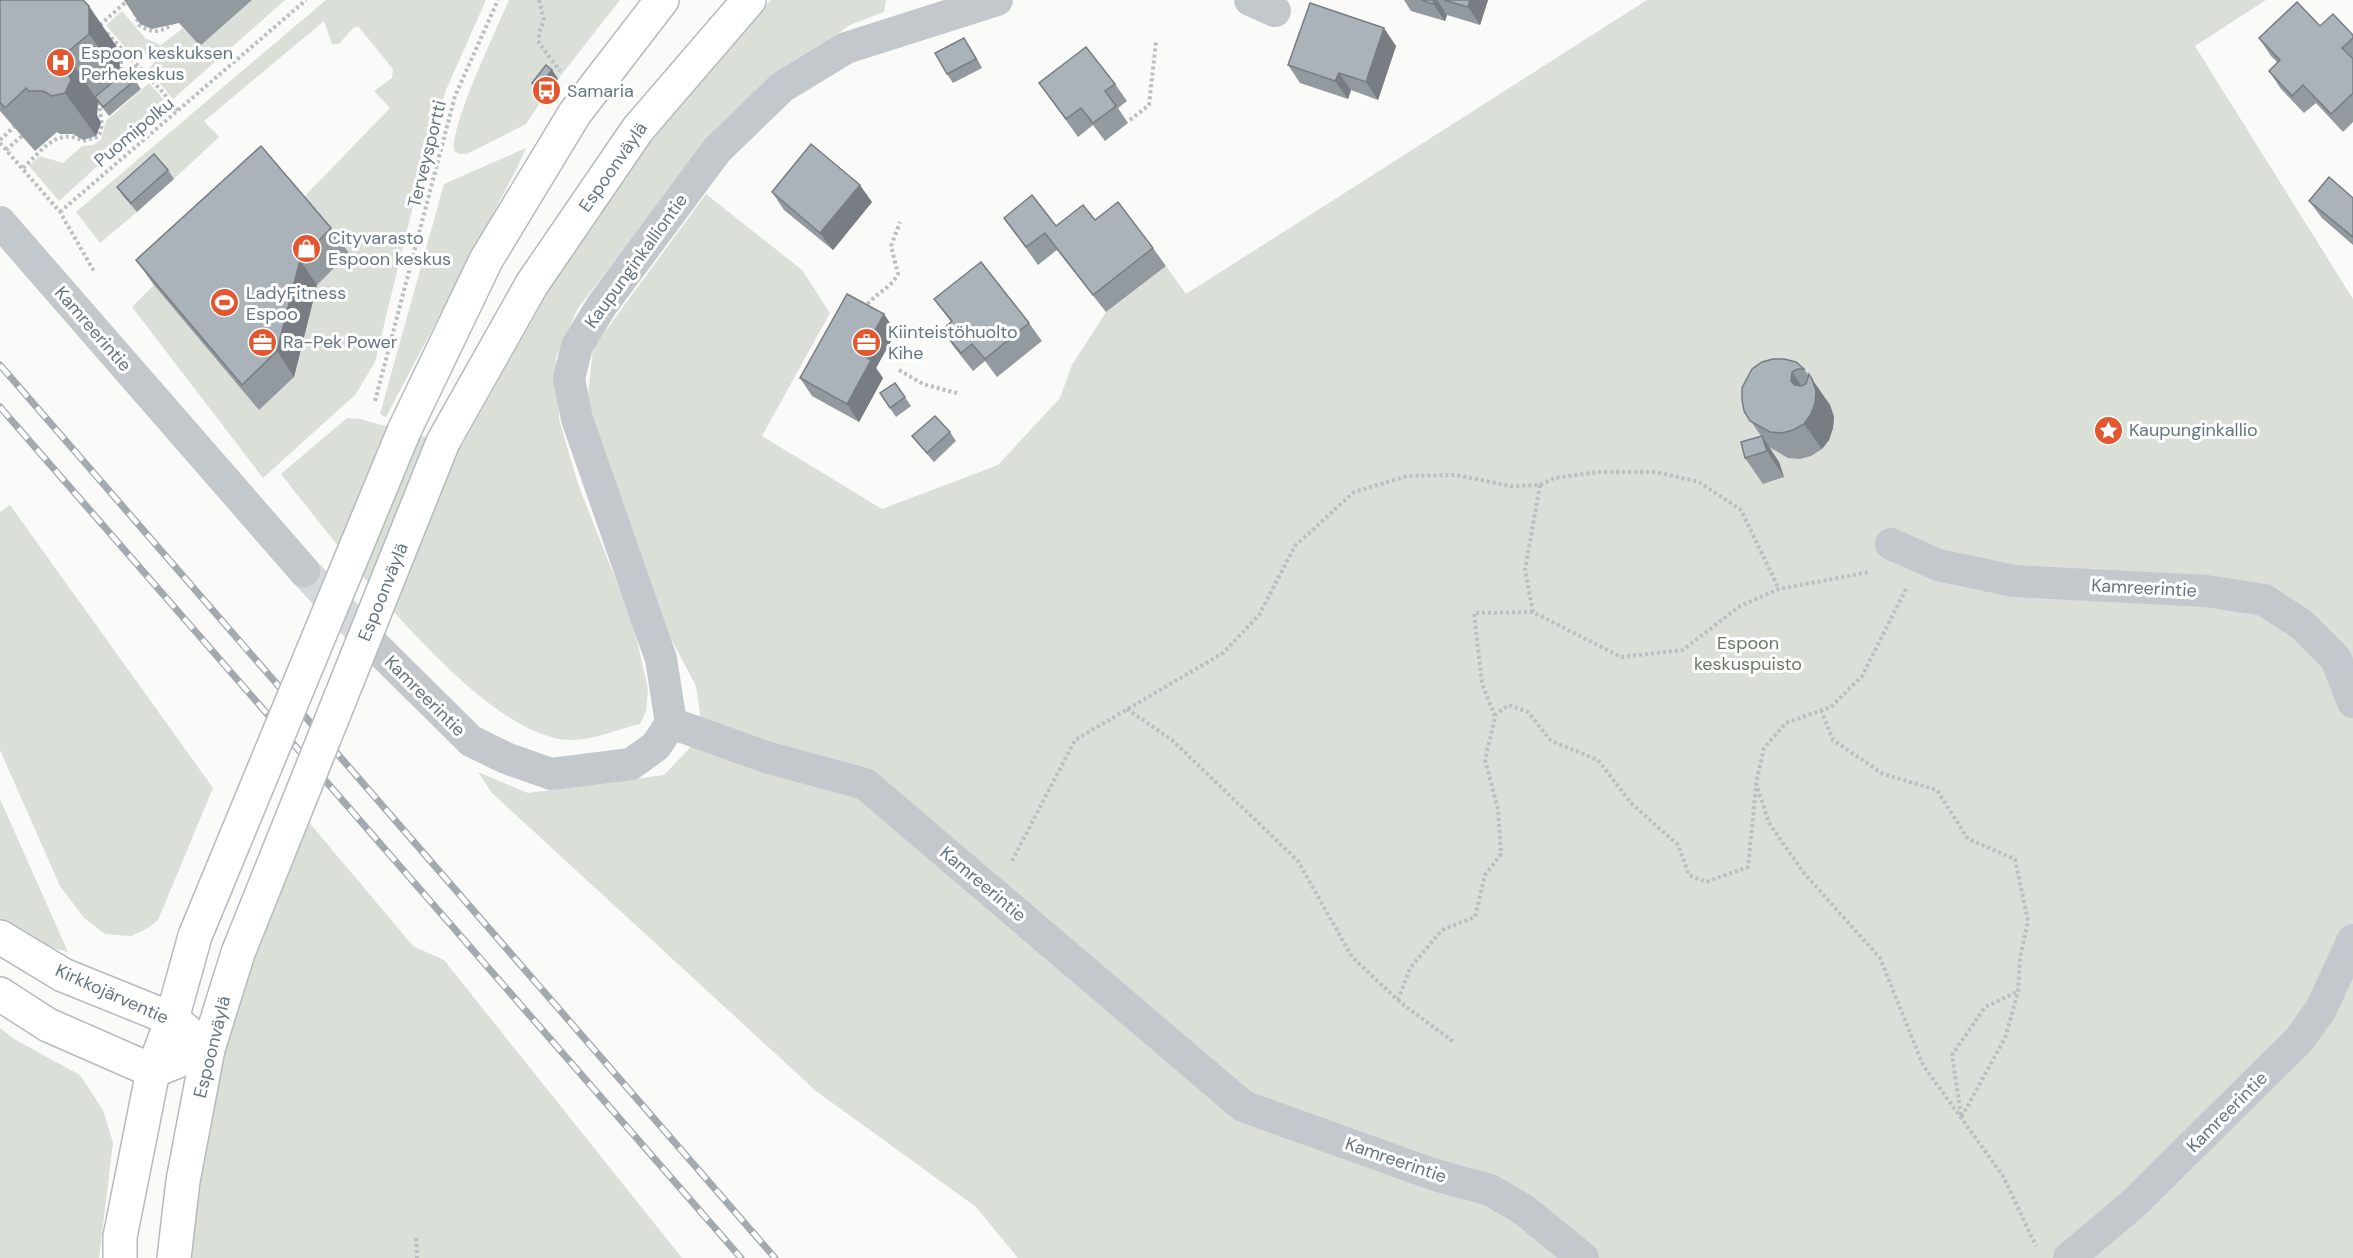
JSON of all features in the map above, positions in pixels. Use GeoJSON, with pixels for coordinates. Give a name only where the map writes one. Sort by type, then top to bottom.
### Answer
{"type":"FeatureCollection","features":[{"type":"Feature","properties":{"kind":"main road"},"geometry":{"type":"LineString","coordinates":[[120,1258],[120,1237],[153,1071],[172,1018],[195,936],[404,431],[492,250],[574,113],[662,0]]}},
{"type":"Feature","properties":{"kind":"main road","name":"Espoonväylä"},"geometry":{"type":"LineString","coordinates":[[174,1258],[183,1181],[208,1050],[238,953],[443,442],[532,284],[638,129],[749,0]]}},
{"type":"Feature","properties":{"kind":"main road","name":"Kirkkojärventie"},"geometry":{"type":"LineString","coordinates":[[0,938],[63,975],[172,1018],[208,1050]]}},
{"type":"Feature","properties":{"kind":"main road"},"geometry":{"type":"LineString","coordinates":[[0,994],[48,1025],[153,1071],[208,1050]]}},
{"type":"Feature","properties":{"kind":"street","name":"Kaupunginkalliontie"},"geometry":{"type":"LineString","coordinates":[[671,723],[661,659],[577,420],[569,379],[577,346],[602,305],[717,150],[782,87],[846,48],[997,0]]}},
{"type":"Feature","properties":{"kind":"street","name":"Kamreerintie"},"geometry":{"type":"LineString","coordinates":[[0,222],[304,571]]}},
{"type":"Feature","properties":{"kind":"street","name":"Kamreerintie"},"geometry":{"type":"LineString","coordinates":[[1907,551],[1938,565],[2014,581],[2206,591],[2264,600],[2301,624],[2336,659],[2353,702]]}},
{"type":"Feature","properties":{"kind":"street","name":"Kamreerintie"},"geometry":{"type":"LineString","coordinates":[[375,646],[471,741],[506,759],[551,774],[630,764],[656,747],[671,723],[766,757],[865,784],[1243,1106],[1435,1175],[1490,1190],[1524,1210],[1583,1258]]}},
{"type":"Feature","properties":{"kind":"street","name":"Kamreerintie"},"geometry":{"type":"LineString","coordinates":[[2069,1258],[2133,1204],[2299,1040],[2321,1009],[2353,940]]}},
{"type":"Feature","properties":{"kind":"path"},"geometry":{"type":"LineString","coordinates":[[128,0],[98,23],[136,66],[150,77],[179,112]]}},
{"type":"Feature","properties":{"kind":"path","name":"Puomipolku"},"geometry":{"type":"LineString","coordinates":[[60,212],[179,112],[306,0]]}},
{"type":"Feature","properties":{"kind":"path","name":"Terveysportti"},"geometry":{"type":"LineString","coordinates":[[374,402],[455,96],[498,0]]}},
{"type":"Feature","properties":{"kind":"path"},"geometry":{"type":"LineString","coordinates":[[539,0],[544,21],[539,33],[539,43],[559,68],[561,75]]}},
{"type":"Feature","properties":{"kind":"path"},"geometry":{"type":"LineString","coordinates":[[137,5],[136,19],[143,28],[153,31],[165,30],[172,24]]}},
{"type":"Feature","properties":{"kind":"path"},"geometry":{"type":"LineString","coordinates":[[1130,120],[1149,105],[1156,42]]}},
{"type":"Feature","properties":{"kind":"path"},"geometry":{"type":"LineString","coordinates":[[121,49],[122,79]]}},
{"type":"Feature","properties":{"kind":"path"},"geometry":{"type":"LineString","coordinates":[[114,85],[136,66]]}},
{"type":"Feature","properties":{"kind":"path"},"geometry":{"type":"LineString","coordinates":[[23,168],[55,138],[63,135],[73,136],[83,141],[98,137],[102,130],[98,109],[100,97]]}},
{"type":"Feature","properties":{"kind":"path"},"geometry":{"type":"LineString","coordinates":[[0,140],[14,127]]}},
{"type":"Feature","properties":{"kind":"path"},"geometry":{"type":"LineString","coordinates":[[6,150],[22,136]]}},
{"type":"Feature","properties":{"kind":"path"},"geometry":{"type":"LineString","coordinates":[[864,309],[873,296],[894,282],[898,274],[891,246],[900,222]]}},
{"type":"Feature","properties":{"kind":"path"},"geometry":{"type":"LineString","coordinates":[[899,370],[923,384],[960,394]]}},
{"type":"Feature","properties":{"kind":"path"},"geometry":{"type":"LineString","coordinates":[[994,894],[1075,740],[1222,652],[1259,615],[1295,546],[1354,492],[1407,476],[1456,475],[1511,486],[1539,485],[1554,478],[1599,472],[1656,472],[1699,482],[1741,510],[1779,589]]}},
{"type":"Feature","properties":{"kind":"path"},"geometry":{"type":"LineString","coordinates":[[1533,612],[1526,570],[1539,485]]}},
{"type":"Feature","properties":{"kind":"path"},"geometry":{"type":"LineString","coordinates":[[1495,717],[1482,684],[1474,613],[1533,612],[1621,657],[1683,650],[1740,606],[1779,589],[1886,569],[1907,551]]}},
{"type":"Feature","properties":{"kind":"path"},"geometry":{"type":"LineString","coordinates":[[1398,1000],[1410,968],[1442,930],[1475,917],[1485,875],[1501,854],[1498,809],[1485,760],[1496,714],[1509,705],[1528,712],[1551,741],[1598,760],[1631,803],[1678,845],[1689,875],[1706,882],[1748,867],[1756,783],[1764,748],[1786,723],[1831,707],[1862,676],[1907,551]]}},
{"type":"Feature","properties":{"kind":"path"},"geometry":{"type":"LineString","coordinates":[[1127,709],[1172,740],[1298,861],[1352,957],[1398,1000],[1454,1042]]}},
{"type":"Feature","properties":{"kind":"path"},"geometry":{"type":"LineString","coordinates":[[1821,710],[1833,740],[1883,774],[1937,790],[1968,839],[2015,859],[2028,921],[2020,958],[2018,992],[2005,1038],[1961,1118]]}},
{"type":"Feature","properties":{"kind":"path"},"geometry":{"type":"LineString","coordinates":[[1756,783],[1769,823],[1803,872],[1880,958],[1923,1065],[2003,1176],[2036,1248]]}},
{"type":"Feature","properties":{"kind":"path"},"geometry":{"type":"LineString","coordinates":[[1961,1118],[1952,1055],[1985,1007],[2018,992]]}},
{"type":"Feature","properties":{"kind":"path"},"geometry":{"type":"LineString","coordinates":[[416,1238],[417,1258]]}},
{"type":"Feature","properties":{"kind":"green space"},"geometry":{"type":"Polygon","coordinates":[[[252,0],[285,0],[173,99],[148,69],[154,63],[139,47],[133,53],[129,52],[106,25],[122,11],[145,38],[161,45],[183,28],[200,46],[252,0]]]}},
{"type":"Feature","properties":{"kind":"green space"},"geometry":{"type":"Polygon","coordinates":[[[326,0],[486,0],[446,90],[419,181],[375,362],[356,394],[263,478],[132,307],[154,285],[294,377],[317,285],[302,199],[390,108],[374,91],[392,78],[393,69],[358,26],[352,29],[339,44],[332,44],[324,21],[204,121],[219,137],[174,179],[160,163],[123,196],[137,212],[100,243],[76,212],[326,0]]]}},
{"type":"Feature","properties":{"kind":"green space"},"geometry":{"type":"Polygon","coordinates":[[[509,0],[620,0],[558,79],[539,92],[544,97],[526,124],[467,154],[460,154],[454,151],[459,121],[509,0]]]}},
{"type":"Feature","properties":{"kind":"green space"},"geometry":{"type":"Polygon","coordinates":[[[771,0],[886,0],[884,12],[850,25],[751,96],[646,221],[578,308],[556,358],[559,419],[579,487],[633,623],[648,689],[646,711],[640,724],[587,739],[569,740],[534,731],[494,707],[453,673],[412,632],[336,544],[281,474],[347,418],[360,419],[461,447],[551,287],[609,194],[734,39],[771,0]]]}},
{"type":"Feature","properties":{"kind":"green space","name":"Espoon keskuspuisto"},"geometry":{"type":"Polygon","coordinates":[[[1647,0],[2266,0],[2195,46],[2353,299],[2353,1258],[1018,1258],[976,1207],[816,1091],[492,793],[478,772],[528,793],[664,775],[699,738],[700,713],[696,686],[671,639],[587,405],[593,348],[706,194],[802,270],[830,313],[762,436],[882,509],[998,465],[1060,398],[1072,365],[1106,312],[1166,266],[1186,294],[1647,0]]]}},
{"type":"Feature","properties":{"kind":"green space"},"geometry":{"type":"Polygon","coordinates":[[[149,83],[167,103],[59,201],[29,166],[40,156],[63,163],[82,146],[93,145],[101,140],[106,121],[149,83]]]}},
{"type":"Feature","properties":{"kind":"green space"},"geometry":{"type":"Polygon","coordinates":[[[526,148],[386,417],[380,414],[444,184],[526,148]]]}},
{"type":"Feature","properties":{"kind":"green space"},"geometry":{"type":"Polygon","coordinates":[[[10,505],[213,788],[158,920],[131,936],[105,934],[84,918],[60,886],[0,750],[0,512],[10,505]]]}},
{"type":"Feature","properties":{"kind":"green space"},"geometry":{"type":"Polygon","coordinates":[[[0,799],[68,952],[29,942],[0,921],[0,799]]]}},
{"type":"Feature","properties":{"kind":"green space"},"geometry":{"type":"Polygon","coordinates":[[[307,820],[413,946],[444,960],[682,1258],[185,1258],[202,1125],[252,959],[307,820]]]}},
{"type":"Feature","properties":{"kind":"green space"},"geometry":{"type":"Polygon","coordinates":[[[0,1028],[14,1039],[80,1075],[103,1110],[113,1143],[99,1258],[0,1258],[0,1028]]]}},
{"type":"Feature","properties":{"kind":"building"},"geometry":{"type":"Polygon","coordinates":[[[0,0],[83,0],[89,6],[89,34],[65,54],[68,57],[67,71],[71,80],[65,93],[52,96],[43,91],[29,91],[26,88],[5,108],[0,102],[0,0]]]}},
{"type":"Feature","properties":{"kind":"building"},"geometry":{"type":"Polygon","coordinates":[[[1421,0],[1434,0],[1433,4],[1421,0]]]}},
{"type":"Feature","properties":{"kind":"building"},"geometry":{"type":"Polygon","coordinates":[[[1444,0],[1470,0],[1468,7],[1444,0]]]}},
{"type":"Feature","properties":{"kind":"building"},"geometry":{"type":"Polygon","coordinates":[[[2297,2],[2320,26],[2333,14],[2353,35],[2353,38],[2342,48],[2353,59],[2353,93],[2331,114],[2303,85],[2292,96],[2269,71],[2280,60],[2259,38],[2297,2]]]}},
{"type":"Feature","properties":{"kind":"building"},"geometry":{"type":"Polygon","coordinates":[[[1310,3],[1384,28],[1366,82],[1339,73],[1335,81],[1288,65],[1310,3]]]}},
{"type":"Feature","properties":{"kind":"building"},"geometry":{"type":"Polygon","coordinates":[[[964,38],[976,59],[947,74],[935,53],[964,38]]]}},
{"type":"Feature","properties":{"kind":"building"},"geometry":{"type":"Polygon","coordinates":[[[1086,47],[1115,84],[1105,91],[1116,106],[1093,123],[1081,108],[1066,119],[1039,83],[1086,47]]]}},
{"type":"Feature","properties":{"kind":"building"},"geometry":{"type":"Polygon","coordinates":[[[546,65],[552,70],[537,88],[532,83],[546,65]]]}},
{"type":"Feature","properties":{"kind":"building"},"geometry":{"type":"Polygon","coordinates":[[[127,70],[135,80],[103,107],[95,97],[127,70]]]}},
{"type":"Feature","properties":{"kind":"building"},"geometry":{"type":"Polygon","coordinates":[[[811,144],[860,185],[820,233],[772,192],[811,144]]]}},
{"type":"Feature","properties":{"kind":"building"},"geometry":{"type":"Polygon","coordinates":[[[261,146],[331,228],[300,260],[277,351],[242,385],[136,260],[261,146]]]}},
{"type":"Feature","properties":{"kind":"building"},"geometry":{"type":"Polygon","coordinates":[[[154,154],[168,170],[131,203],[117,187],[154,154]]]}},
{"type":"Feature","properties":{"kind":"building"},"geometry":{"type":"Polygon","coordinates":[[[2329,177],[2353,198],[2353,237],[2309,201],[2329,177]]]}},
{"type":"Feature","properties":{"kind":"building"},"geometry":{"type":"Polygon","coordinates":[[[1032,195],[1056,226],[1083,205],[1095,220],[1118,202],[1153,248],[1093,295],[1045,233],[1026,247],[1004,218],[1032,195]]]}},
{"type":"Feature","properties":{"kind":"building"},"geometry":{"type":"Polygon","coordinates":[[[981,262],[1029,323],[985,359],[972,344],[961,353],[942,330],[952,321],[934,299],[981,262]]]}},
{"type":"Feature","properties":{"kind":"building"},"geometry":{"type":"Polygon","coordinates":[[[847,294],[884,314],[861,355],[871,360],[847,404],[800,378],[847,294]]]}},
{"type":"Feature","properties":{"kind":"building"},"geometry":{"type":"Polygon","coordinates":[[[1773,359],[1796,362],[1804,369],[1792,372],[1791,381],[1801,386],[1806,384],[1809,374],[1816,391],[1811,414],[1804,424],[1782,433],[1770,432],[1750,421],[1744,411],[1742,400],[1742,388],[1752,369],[1762,362],[1773,359]]]}},
{"type":"Feature","properties":{"kind":"building"},"geometry":{"type":"Polygon","coordinates":[[[895,383],[905,397],[890,408],[880,393],[895,383]]]}},
{"type":"Feature","properties":{"kind":"building"},"geometry":{"type":"Polygon","coordinates":[[[935,416],[950,432],[927,453],[912,436],[935,416]]]}},
{"type":"Feature","properties":{"kind":"building"},"geometry":{"type":"Polygon","coordinates":[[[1762,436],[1767,451],[1745,458],[1741,442],[1762,436]]]}},
{"type":"Feature","properties":{"kind":"tunnel"},"geometry":{"type":"LineString","coordinates":[[304,571],[375,646]]}},
{"type":"Feature","properties":{"kind":"railway"},"geometry":{"type":"LineString","coordinates":[[0,365],[775,1258]]}},
{"type":"Feature","properties":{"kind":"railway"},"geometry":{"type":"LineString","coordinates":[[0,407],[741,1258]]}},
{"type":"Feature","properties":{"kind":"place","name":"Espoon keskuksen Perhekeskus"},"geometry":{"type":"Point","coordinates":[60,63]}},
{"type":"Feature","properties":{"kind":"place","name":"Samaria"},"geometry":{"type":"Point","coordinates":[546,91]}},
{"type":"Feature","properties":{"kind":"place","name":"Cityvarasto Espoon keskus"},"geometry":{"type":"Point","coordinates":[307,248]}},
{"type":"Feature","properties":{"kind":"place","name":"LadyFitness Espoo"},"geometry":{"type":"Point","coordinates":[225,303]}},
{"type":"Feature","properties":{"kind":"place","name":"Ra-Pek Power"},"geometry":{"type":"Point","coordinates":[262,342]}},
{"type":"Feature","properties":{"kind":"place","name":"Kiinteistöhuolto Kihe"},"geometry":{"type":"Point","coordinates":[867,342]}},
{"type":"Feature","properties":{"kind":"place","name":"Kaupunginkallio"},"geometry":{"type":"Point","coordinates":[2108,430]}}]}
